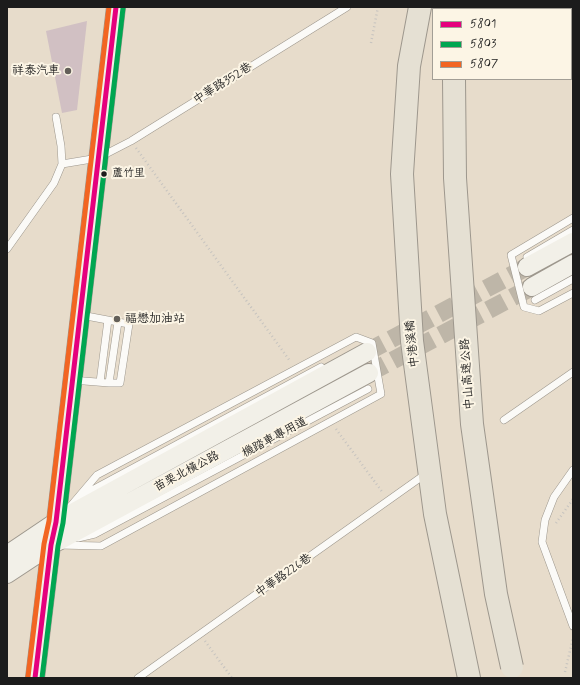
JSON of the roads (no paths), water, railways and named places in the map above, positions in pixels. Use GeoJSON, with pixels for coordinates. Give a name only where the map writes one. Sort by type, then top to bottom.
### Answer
{"type":"FeatureCollection","features":[{"type":"Feature","properties":{"kind":"highway","name":"中港溪橋"},"geometry":{"type":"LineString","coordinates":[[420,7],[409,66],[402,174],[412,341],[435,514],[469,678]]}},
{"type":"Feature","properties":{"kind":"highway","name":"中山高速公路"},"geometry":{"type":"LineString","coordinates":[[454,80],[455,178],[472,424],[496,594],[513,672]]}},
{"type":"Feature","properties":{"kind":"main road"},"geometry":{"type":"LineString","coordinates":[[35,678],[51,545],[56,522],[116,7]]}},
{"type":"Feature","properties":{"kind":"main road"},"geometry":{"type":"LineString","coordinates":[[527,262],[573,242]]}},
{"type":"Feature","properties":{"kind":"main road"},"geometry":{"type":"LineString","coordinates":[[533,294],[573,264]]}},
{"type":"Feature","properties":{"kind":"main road","name":"苗栗北橫公路"},"geometry":{"type":"LineString","coordinates":[[7,554],[56,522],[367,352]]}},
{"type":"Feature","properties":{"kind":"main road","name":"苗栗北橫公路"},"geometry":{"type":"LineString","coordinates":[[7,574],[51,545],[369,381]]}},
{"type":"Feature","properties":{"kind":"lane","name":"中華路352巷"},"geometry":{"type":"LineString","coordinates":[[62,164],[98,158],[131,141],[347,7]]}},
{"type":"Feature","properties":{"kind":"lane"},"geometry":{"type":"LineString","coordinates":[[7,249],[54,183],[62,164],[61,146],[56,117]]}},
{"type":"Feature","properties":{"kind":"lane"},"geometry":{"type":"LineString","coordinates":[[573,218],[511,255],[524,307],[539,311],[573,293]]}},
{"type":"Feature","properties":{"kind":"lane"},"geometry":{"type":"LineString","coordinates":[[527,262],[573,230]]}},
{"type":"Feature","properties":{"kind":"lane"},"geometry":{"type":"LineString","coordinates":[[533,294],[573,279]]}},
{"type":"Feature","properties":{"kind":"lane"},"geometry":{"type":"LineString","coordinates":[[72,380],[120,383],[129,324],[80,315]]}},
{"type":"Feature","properties":{"kind":"lane"},"geometry":{"type":"LineString","coordinates":[[100,382],[108,320]]}},
{"type":"Feature","properties":{"kind":"lane"},"geometry":{"type":"LineString","coordinates":[[109,382],[118,322]]}},
{"type":"Feature","properties":{"kind":"lane"},"geometry":{"type":"LineString","coordinates":[[51,545],[101,546],[381,394],[372,343],[356,337],[295,368],[97,475],[56,522]]}},
{"type":"Feature","properties":{"kind":"lane"},"geometry":{"type":"LineString","coordinates":[[56,522],[94,489],[326,364]]}},
{"type":"Feature","properties":{"kind":"lane"},"geometry":{"type":"LineString","coordinates":[[504,420],[573,372]]}},
{"type":"Feature","properties":{"kind":"lane"},"geometry":{"type":"LineString","coordinates":[[573,470],[554,497],[544,520],[542,542],[573,626]]}},
{"type":"Feature","properties":{"kind":"lane","name":"中華路226巷"},"geometry":{"type":"LineString","coordinates":[[138,678],[428,473]]}},
{"type":"Feature","properties":{"kind":"tunnel"},"geometry":{"type":"LineString","coordinates":[[367,352],[527,267]]}},
{"type":"Feature","properties":{"kind":"tunnel"},"geometry":{"type":"LineString","coordinates":[[369,373],[532,287]]}},
{"type":"Feature","properties":{"kind":"place","name":"祥泰汽車"},"geometry":{"type":"Point","coordinates":[68,71]}},
{"type":"Feature","properties":{"kind":"place","name":"蘆竹里"},"geometry":{"type":"Point","coordinates":[104,174]}},
{"type":"Feature","properties":{"kind":"place","name":"福懋加油站"},"geometry":{"type":"Point","coordinates":[117,319]}}]}
